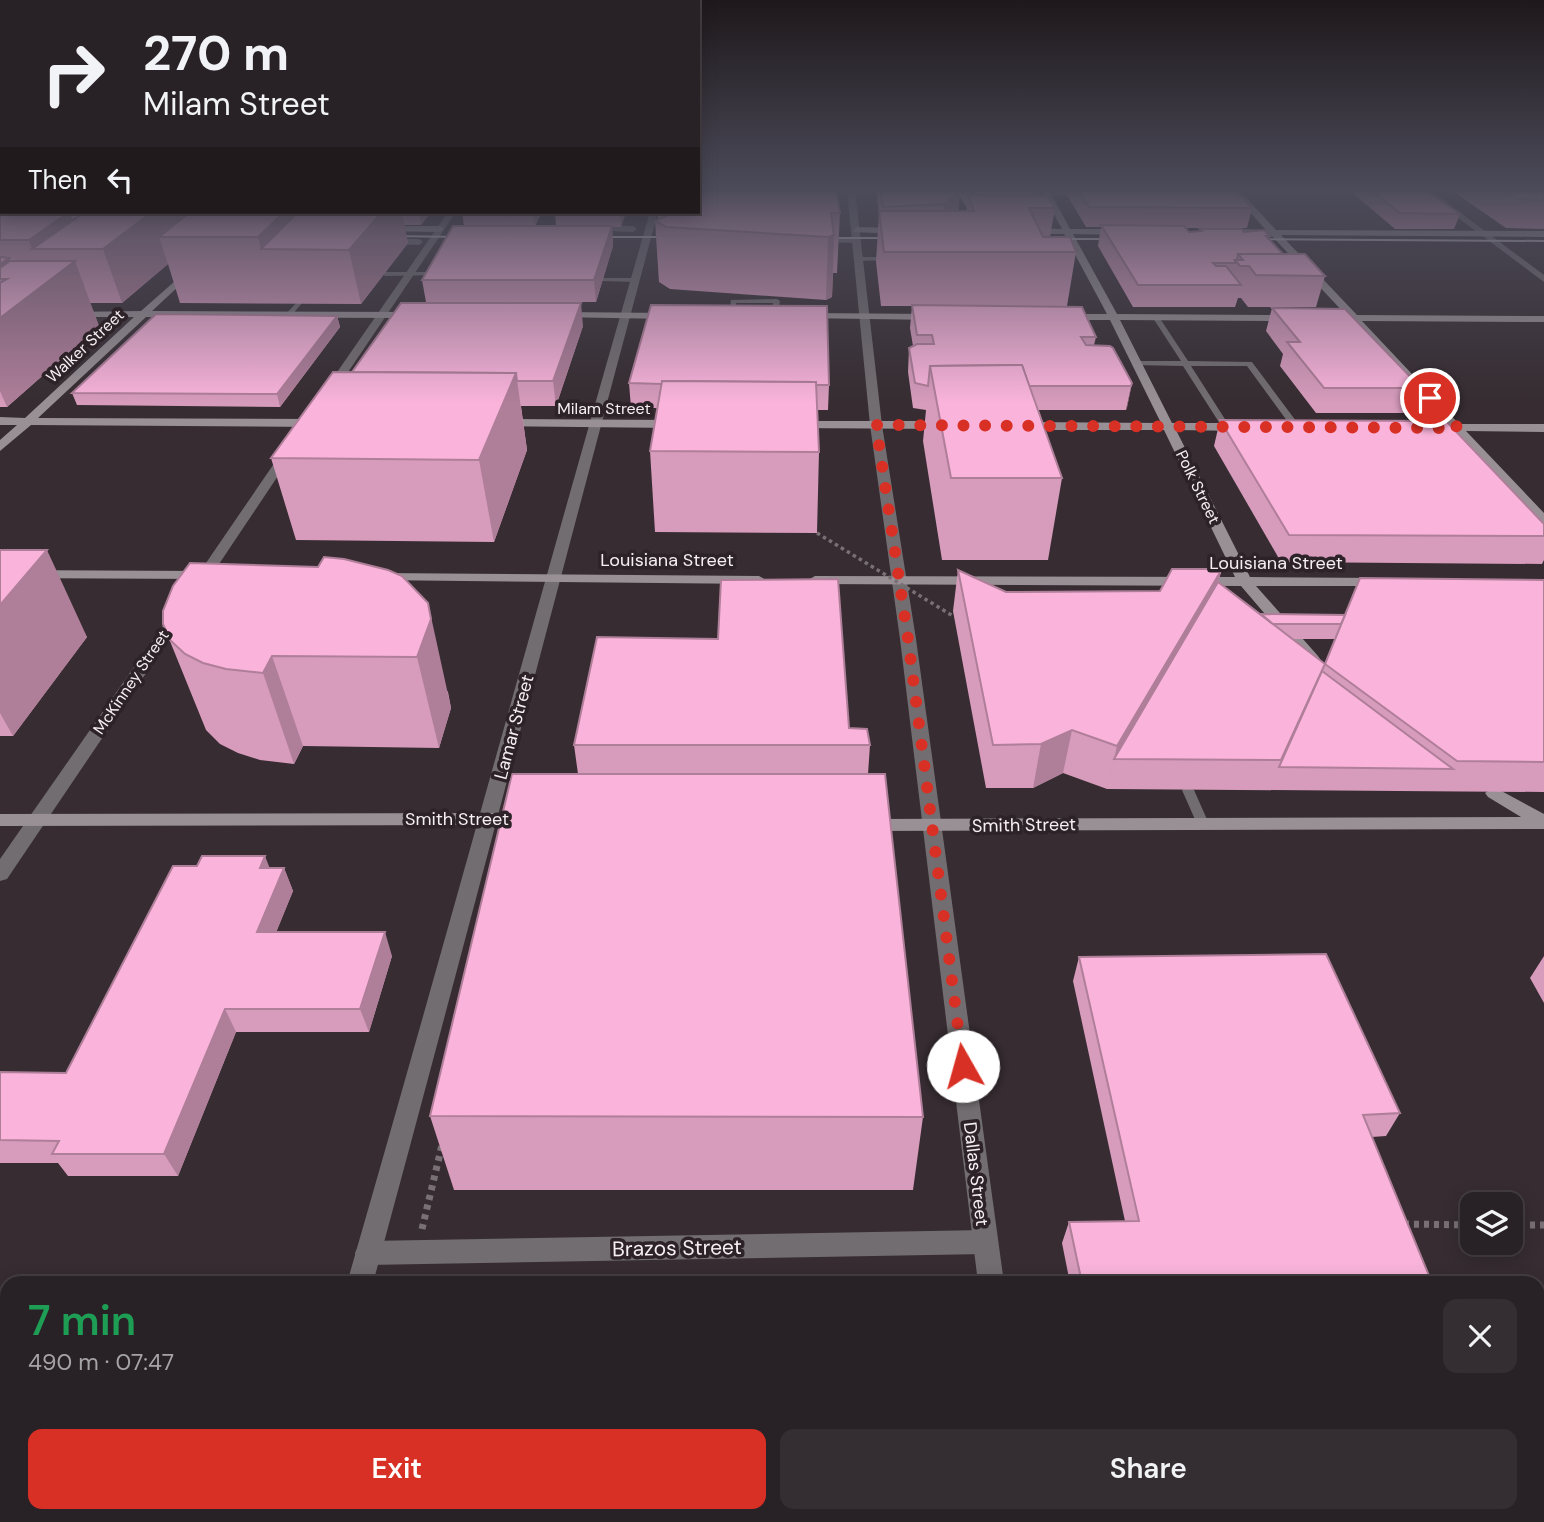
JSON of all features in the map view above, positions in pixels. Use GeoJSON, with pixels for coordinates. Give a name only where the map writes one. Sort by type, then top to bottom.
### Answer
{"type":"FeatureCollection","features":[{"type":"Feature","properties":{"kind":"main road","name":"Walker Street"},"geometry":{"type":"LineString","coordinates":[[0,447],[200,261]]}},
{"type":"Feature","properties":{"kind":"main road","name":"Polk Street"},"geometry":{"type":"LineString","coordinates":[[1083,261],[1114,318],[1245,582],[1263,612],[1312,659]]}},
{"type":"Feature","properties":{"kind":"main road"},"geometry":{"type":"LineString","coordinates":[[1302,261],[1544,521]]}},
{"type":"Feature","properties":{"kind":"main road"},"geometry":{"type":"LineString","coordinates":[[65,314],[420,315]]}},
{"type":"Feature","properties":{"kind":"main road"},"geometry":{"type":"LineString","coordinates":[[544,315],[683,316]]}},
{"type":"Feature","properties":{"kind":"main road"},"geometry":{"type":"LineString","coordinates":[[720,316],[738,316]]}},
{"type":"Feature","properties":{"kind":"main road"},"geometry":{"type":"LineString","coordinates":[[770,316],[788,316]]}},
{"type":"Feature","properties":{"kind":"main road"},"geometry":{"type":"LineString","coordinates":[[800,316],[952,317]]}},
{"type":"Feature","properties":{"kind":"main road"},"geometry":{"type":"LineString","coordinates":[[1047,317],[1302,318]]}},
{"type":"Feature","properties":{"kind":"main road"},"geometry":{"type":"LineString","coordinates":[[1316,318],[1544,319]]}},
{"type":"Feature","properties":{"kind":"main road"},"geometry":{"type":"LineString","coordinates":[[0,421],[316,412],[329,423]]}},
{"type":"Feature","properties":{"kind":"main road","name":"Milam Street"},"geometry":{"type":"LineString","coordinates":[[485,423],[683,424]]}},
{"type":"Feature","properties":{"kind":"main road"},"geometry":{"type":"LineString","coordinates":[[780,425],[962,425]]}},
{"type":"Feature","properties":{"kind":"main road"},"geometry":{"type":"LineString","coordinates":[[1010,426],[1254,427]]}},
{"type":"Feature","properties":{"kind":"main road"},"geometry":{"type":"LineString","coordinates":[[1282,427],[1302,427]]}},
{"type":"Feature","properties":{"kind":"main road"},"geometry":{"type":"LineString","coordinates":[[1413,427],[1544,428]]}},
{"type":"Feature","properties":{"kind":"main road"},"geometry":{"type":"LineString","coordinates":[[0,574],[229,575]]}},
{"type":"Feature","properties":{"kind":"main road","name":"Louisiana Street"},"geometry":{"type":"LineString","coordinates":[[367,577],[771,580]]}},
{"type":"Feature","properties":{"kind":"main road","name":"Louisiana Street"},"geometry":{"type":"LineString","coordinates":[[799,580],[1392,582]]}},
{"type":"Feature","properties":{"kind":"main road"},"geometry":{"type":"LineString","coordinates":[[1494,793],[1544,823]]}},
{"type":"Feature","properties":{"kind":"main road","name":"Smith Street"},"geometry":{"type":"LineString","coordinates":[[0,820],[538,819]]}},
{"type":"Feature","properties":{"kind":"main road","name":"Smith Street"},"geometry":{"type":"LineString","coordinates":[[849,825],[1544,823]]}},
{"type":"Feature","properties":{"kind":"street","name":"McKinney Street"},"geometry":{"type":"LineString","coordinates":[[0,874],[420,261]]}},
{"type":"Feature","properties":{"kind":"street","name":"Lamar Street"},"geometry":{"type":"LineString","coordinates":[[362,1276],[490,818],[640,261]]}},
{"type":"Feature","properties":{"kind":"street","name":"Dallas Street"},"geometry":{"type":"LineString","coordinates":[[859,261],[876,425],[932,826],[989,1276]]}},
{"type":"Feature","properties":{"kind":"street"},"geometry":{"type":"LineString","coordinates":[[1520,261],[1544,279]]}},
{"type":"Feature","properties":{"kind":"street","name":"Brazos Street"},"geometry":{"type":"LineString","coordinates":[[368,1253],[985,1242]]}},
{"type":"Feature","properties":{"kind":"lane"},"geometry":{"type":"LineString","coordinates":[[385,274],[441,274]]}},
{"type":"Feature","properties":{"kind":"lane"},"geometry":{"type":"LineString","coordinates":[[603,280],[635,280]]}},
{"type":"Feature","properties":{"kind":"lane"},"geometry":{"type":"LineString","coordinates":[[738,316],[733,301],[776,301],[770,316]]}},
{"type":"Feature","properties":{"kind":"lane"},"geometry":{"type":"LineString","coordinates":[[289,314],[299,303]]}},
{"type":"Feature","properties":{"kind":"lane"},"geometry":{"type":"LineString","coordinates":[[254,324],[262,314]]}},
{"type":"Feature","properties":{"kind":"lane"},"geometry":{"type":"LineString","coordinates":[[1157,318],[1226,426]]}},
{"type":"Feature","properties":{"kind":"lane"},"geometry":{"type":"LineString","coordinates":[[1136,363],[1249,364],[1302,427]]}},
{"type":"Feature","properties":{"kind":"lane"},"geometry":{"type":"LineString","coordinates":[[341,375],[354,375]]}},
{"type":"Feature","properties":{"kind":"lane"},"geometry":{"type":"LineString","coordinates":[[1188,790],[1203,824]]}},
{"type":"Feature","properties":{"kind":"path"},"geometry":{"type":"LineString","coordinates":[[817,533],[953,616]]}},
{"type":"Feature","properties":{"kind":"path"},"geometry":{"type":"LineString","coordinates":[[1395,1224],[1460,1225]]}},
{"type":"Feature","properties":{"kind":"path"},"geometry":{"type":"LineString","coordinates":[[1523,1225],[1544,1225]]}},
{"type":"Feature","properties":{"kind":"building"},"geometry":{"type":"Polygon","coordinates":[[[10,261],[75,261],[0,318],[0,283],[7,279],[0,279],[0,268],[10,261]]]}},
{"type":"Feature","properties":{"kind":"building"},"geometry":{"type":"Polygon","coordinates":[[[433,261],[600,261],[594,280],[422,280],[433,261]]]}},
{"type":"Feature","properties":{"kind":"building"},"geometry":{"type":"Polygon","coordinates":[[[1123,261],[1235,261],[1213,263],[1216,266],[1226,266],[1241,285],[1138,285],[1123,261]]]}},
{"type":"Feature","properties":{"kind":"building"},"geometry":{"type":"Polygon","coordinates":[[[1236,261],[1311,261],[1325,276],[1256,275],[1249,266],[1240,266],[1236,261]]]}},
{"type":"Feature","properties":{"kind":"building"},"geometry":{"type":"Polygon","coordinates":[[[401,303],[581,303],[553,381],[517,381],[516,373],[352,372],[401,303]]]}},
{"type":"Feature","properties":{"kind":"building"},"geometry":{"type":"Polygon","coordinates":[[[651,305],[827,306],[829,385],[816,385],[816,382],[629,383],[651,305]]]}},
{"type":"Feature","properties":{"kind":"building"},"geometry":{"type":"Polygon","coordinates":[[[912,305],[1082,307],[1096,337],[1081,337],[1086,345],[1113,348],[1132,383],[1131,386],[1029,386],[1022,365],[930,366],[928,386],[915,383],[909,348],[917,344],[934,344],[932,335],[917,335],[912,305]]]}},
{"type":"Feature","properties":{"kind":"building"},"geometry":{"type":"Polygon","coordinates":[[[1272,308],[1345,309],[1421,388],[1324,388],[1287,342],[1300,342],[1272,308]]]}},
{"type":"Feature","properties":{"kind":"building"},"geometry":{"type":"Polygon","coordinates":[[[156,314],[337,316],[277,394],[72,393],[156,314]]]}},
{"type":"Feature","properties":{"kind":"building"},"geometry":{"type":"Polygon","coordinates":[[[1022,365],[1062,478],[951,478],[930,366],[1022,365]]]}},
{"type":"Feature","properties":{"kind":"building"},"geometry":{"type":"Polygon","coordinates":[[[333,372],[516,373],[479,460],[271,458],[333,372]]]}},
{"type":"Feature","properties":{"kind":"building"},"geometry":{"type":"Polygon","coordinates":[[[662,381],[816,382],[819,452],[650,451],[662,381]]]}},
{"type":"Feature","properties":{"kind":"building"},"geometry":{"type":"Polygon","coordinates":[[[1220,420],[1446,421],[1544,524],[1544,536],[1289,535],[1220,420]]]}},
{"type":"Feature","properties":{"kind":"building"},"geometry":{"type":"Polygon","coordinates":[[[0,550],[47,550],[0,605],[0,550]]]}},
{"type":"Feature","properties":{"kind":"building"},"geometry":{"type":"Polygon","coordinates":[[[324,557],[344,559],[402,576],[428,603],[431,619],[417,657],[272,656],[263,673],[226,669],[203,663],[185,654],[170,640],[163,624],[163,611],[173,586],[190,563],[318,567],[324,557]]]}},
{"type":"Feature","properties":{"kind":"building"},"geometry":{"type":"Polygon","coordinates":[[[1172,569],[1222,569],[1117,746],[1072,730],[1041,744],[993,745],[958,570],[1006,592],[1160,591],[1172,569]]]}},
{"type":"Feature","properties":{"kind":"building"},"geometry":{"type":"Polygon","coordinates":[[[1360,578],[1544,580],[1544,762],[1457,761],[1325,664],[1360,578]]]}},
{"type":"Feature","properties":{"kind":"building"},"geometry":{"type":"Polygon","coordinates":[[[838,579],[849,728],[867,729],[870,745],[574,745],[597,637],[718,639],[721,580],[838,579]]]}},
{"type":"Feature","properties":{"kind":"building"},"geometry":{"type":"Polygon","coordinates":[[[1218,582],[1325,664],[1281,760],[1114,759],[1218,582]]]}},
{"type":"Feature","properties":{"kind":"building"},"geometry":{"type":"Polygon","coordinates":[[[1261,614],[1345,615],[1341,624],[1273,624],[1261,614]]]}},
{"type":"Feature","properties":{"kind":"building"},"geometry":{"type":"Polygon","coordinates":[[[1322,671],[1453,769],[1279,767],[1322,671]]]}},
{"type":"Feature","properties":{"kind":"building"},"geometry":{"type":"Polygon","coordinates":[[[512,774],[885,774],[923,1117],[430,1116],[512,774]]]}},
{"type":"Feature","properties":{"kind":"building"},"geometry":{"type":"Polygon","coordinates":[[[202,856],[265,856],[260,868],[284,868],[257,932],[385,932],[360,1009],[225,1009],[164,1154],[52,1154],[59,1141],[0,1140],[0,1072],[66,1073],[173,866],[197,866],[202,856]]]}},
{"type":"Feature","properties":{"kind":"building"},"geometry":{"type":"Polygon","coordinates":[[[1326,954],[1400,1113],[1363,1115],[1429,1276],[1081,1276],[1069,1222],[1139,1221],[1079,957],[1326,954]]]}},
{"type":"Feature","properties":{"kind":"route"},"geometry":{"type":"LineString","coordinates":[[963,1066],[908,639],[876,425],[1458,428],[1430,398]]}}]}
